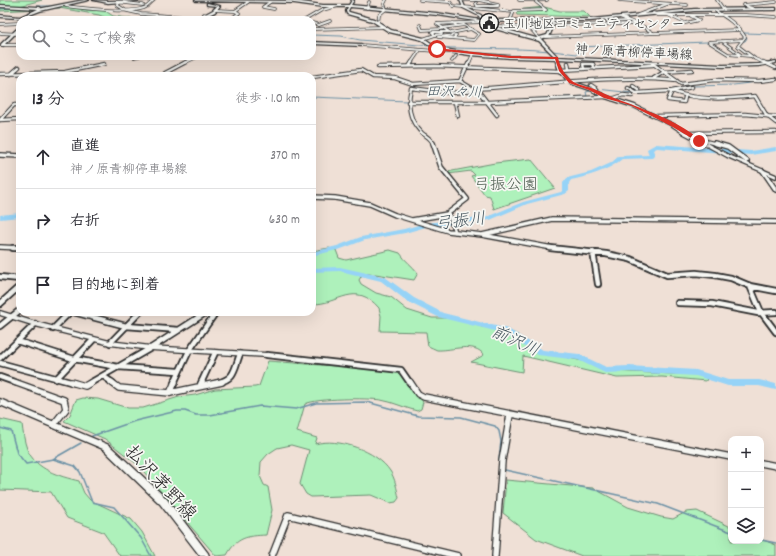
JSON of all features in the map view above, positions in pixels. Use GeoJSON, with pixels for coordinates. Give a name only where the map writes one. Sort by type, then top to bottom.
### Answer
{"type":"FeatureCollection","features":[{"type":"Feature","properties":{"kind":"street"},"geometry":{"type":"LineString","coordinates":[[0,6],[47,8],[62,7],[88,0]]}},
{"type":"Feature","properties":{"kind":"street"},"geometry":{"type":"LineString","coordinates":[[94,0],[149,0]]}},
{"type":"Feature","properties":{"kind":"street"},"geometry":{"type":"LineString","coordinates":[[66,6],[87,9],[123,10],[146,8],[154,0]]}},
{"type":"Feature","properties":{"kind":"street"},"geometry":{"type":"LineString","coordinates":[[196,0],[298,2],[437,14],[483,21]]}},
{"type":"Feature","properties":{"kind":"street"},"geometry":{"type":"LineString","coordinates":[[201,0],[200,2],[202,3],[218,5],[216,10]]}},
{"type":"Feature","properties":{"kind":"street"},"geometry":{"type":"LineString","coordinates":[[351,6],[353,0]]}},
{"type":"Feature","properties":{"kind":"street"},"geometry":{"type":"LineString","coordinates":[[386,0],[384,4],[386,10]]}},
{"type":"Feature","properties":{"kind":"street"},"geometry":{"type":"LineString","coordinates":[[420,0],[442,0],[450,2],[452,5],[513,13]]}},
{"type":"Feature","properties":{"kind":"street"},"geometry":{"type":"LineString","coordinates":[[474,7],[498,6],[498,4],[479,0],[460,0],[464,7],[480,16],[485,25],[538,38],[740,30]]}},
{"type":"Feature","properties":{"kind":"street"},"geometry":{"type":"LineString","coordinates":[[519,0],[547,0]]}},
{"type":"Feature","properties":{"kind":"street"},"geometry":{"type":"LineString","coordinates":[[492,12],[513,13],[546,10],[532,0]]}},
{"type":"Feature","properties":{"kind":"street"},"geometry":{"type":"LineString","coordinates":[[619,0],[687,5]]}},
{"type":"Feature","properties":{"kind":"street"},"geometry":{"type":"LineString","coordinates":[[670,0],[674,2]]}},
{"type":"Feature","properties":{"kind":"street"},"geometry":{"type":"LineString","coordinates":[[638,15],[681,0]]}},
{"type":"Feature","properties":{"kind":"street"},"geometry":{"type":"LineString","coordinates":[[717,0],[724,10]]}},
{"type":"Feature","properties":{"kind":"street"},"geometry":{"type":"LineString","coordinates":[[116,1],[143,5]]}},
{"type":"Feature","properties":{"kind":"street"},"geometry":{"type":"LineString","coordinates":[[484,1],[486,6]]}},
{"type":"Feature","properties":{"kind":"street"},"geometry":{"type":"LineString","coordinates":[[754,10],[743,5],[771,1],[776,2]]}},
{"type":"Feature","properties":{"kind":"street"},"geometry":{"type":"LineString","coordinates":[[121,2],[117,6],[123,10],[144,14],[172,16]]}},
{"type":"Feature","properties":{"kind":"street"},"geometry":{"type":"LineString","coordinates":[[200,16],[216,10],[235,11],[248,2]]}},
{"type":"Feature","properties":{"kind":"street"},"geometry":{"type":"LineString","coordinates":[[270,2],[263,7],[274,9]]}},
{"type":"Feature","properties":{"kind":"street"},"geometry":{"type":"LineString","coordinates":[[364,12],[369,2]]}},
{"type":"Feature","properties":{"kind":"street"},"geometry":{"type":"LineString","coordinates":[[312,16],[322,10],[339,6]]}},
{"type":"Feature","properties":{"kind":"street","name":"神ノ原青柳停車場線"},"geometry":{"type":"LineString","coordinates":[[351,6],[347,11],[348,13],[378,23],[390,31],[423,39],[434,48],[471,54],[653,64],[728,66],[768,64],[776,62]]}},
{"type":"Feature","properties":{"kind":"street"},"geometry":{"type":"LineString","coordinates":[[26,16],[31,12],[47,8]]}},
{"type":"Feature","properties":{"kind":"street"},"geometry":{"type":"LineString","coordinates":[[607,22],[620,17],[653,13],[776,9]]}},
{"type":"Feature","properties":{"kind":"street"},"geometry":{"type":"LineString","coordinates":[[378,23],[379,15],[386,10]]}},
{"type":"Feature","properties":{"kind":"street"},"geometry":{"type":"LineString","coordinates":[[714,10],[731,19],[740,30],[745,38],[738,46],[750,56],[776,68]]}},
{"type":"Feature","properties":{"kind":"street"},"geometry":{"type":"LineString","coordinates":[[234,16],[238,13],[235,11]]}},
{"type":"Feature","properties":{"kind":"street"},"geometry":{"type":"LineString","coordinates":[[510,21],[513,13]]}},
{"type":"Feature","properties":{"kind":"street"},"geometry":{"type":"LineString","coordinates":[[653,13],[668,15],[776,17]]}},
{"type":"Feature","properties":{"kind":"street"},"geometry":{"type":"LineString","coordinates":[[204,14],[212,16]]}},
{"type":"Feature","properties":{"kind":"street"},"geometry":{"type":"LineString","coordinates":[[668,15],[685,23],[699,20],[690,15]]}},
{"type":"Feature","properties":{"kind":"street"},"geometry":{"type":"LineString","coordinates":[[0,17],[5,16],[16,19]]}},
{"type":"Feature","properties":{"kind":"street"},"geometry":{"type":"LineString","coordinates":[[620,17],[653,33]]}},
{"type":"Feature","properties":{"kind":"street"},"geometry":{"type":"LineString","coordinates":[[453,23],[459,18]]}},
{"type":"Feature","properties":{"kind":"street"},"geometry":{"type":"LineString","coordinates":[[614,22],[613,20],[625,20]]}},
{"type":"Feature","properties":{"kind":"street"},"geometry":{"type":"LineString","coordinates":[[0,24],[16,21]]}},
{"type":"Feature","properties":{"kind":"street"},"geometry":{"type":"LineString","coordinates":[[316,25],[329,23],[330,21]]}},
{"type":"Feature","properties":{"kind":"street"},"geometry":{"type":"LineString","coordinates":[[455,36],[437,24],[483,21],[619,22]]}},
{"type":"Feature","properties":{"kind":"street"},"geometry":{"type":"LineString","coordinates":[[551,21],[558,25],[629,22]]}},
{"type":"Feature","properties":{"kind":"street"},"geometry":{"type":"LineString","coordinates":[[546,37],[552,28],[551,21]]}},
{"type":"Feature","properties":{"kind":"street"},"geometry":{"type":"LineString","coordinates":[[607,22],[610,25],[634,24]]}},
{"type":"Feature","properties":{"kind":"street"},"geometry":{"type":"LineString","coordinates":[[453,23],[457,26]]}},
{"type":"Feature","properties":{"kind":"street"},"geometry":{"type":"LineString","coordinates":[[590,24],[594,26]]}},
{"type":"Feature","properties":{"kind":"street"},"geometry":{"type":"LineString","coordinates":[[420,25],[422,30],[462,25],[479,34],[476,38],[455,36],[438,37],[443,39],[455,36]]}},
{"type":"Feature","properties":{"kind":"street"},"geometry":{"type":"LineString","coordinates":[[497,28],[497,26],[550,28]]}},
{"type":"Feature","properties":{"kind":"street"},"geometry":{"type":"LineString","coordinates":[[316,29],[384,27]]}},
{"type":"Feature","properties":{"kind":"street"},"geometry":{"type":"LineString","coordinates":[[457,30],[468,27]]}},
{"type":"Feature","properties":{"kind":"street"},"geometry":{"type":"LineString","coordinates":[[530,28],[551,51],[561,70],[570,82],[591,89],[606,97],[631,104],[673,125],[684,134],[728,156],[776,177]]}},
{"type":"Feature","properties":{"kind":"street"},"geometry":{"type":"LineString","coordinates":[[423,39],[435,35],[432,32],[450,32],[471,29]]}},
{"type":"Feature","properties":{"kind":"street"},"geometry":{"type":"LineString","coordinates":[[0,33],[15,34]]}},
{"type":"Feature","properties":{"kind":"street"},"geometry":{"type":"LineString","coordinates":[[2,45],[15,34]]}},
{"type":"Feature","properties":{"kind":"street"},"geometry":{"type":"LineString","coordinates":[[722,41],[742,55]]}},
{"type":"Feature","properties":{"kind":"street"},"geometry":{"type":"LineString","coordinates":[[742,41],[708,42],[728,54],[750,56]]}},
{"type":"Feature","properties":{"kind":"street"},"geometry":{"type":"LineString","coordinates":[[316,43],[361,45],[471,54],[465,73],[460,81]]}},
{"type":"Feature","properties":{"kind":"street"},"geometry":{"type":"LineString","coordinates":[[2,45],[16,45]]}},
{"type":"Feature","properties":{"kind":"street"},"geometry":{"type":"LineString","coordinates":[[410,65],[420,50],[434,48]]}},
{"type":"Feature","properties":{"kind":"street"},"geometry":{"type":"LineString","coordinates":[[452,60],[456,56]]}},
{"type":"Feature","properties":{"kind":"street"},"geometry":{"type":"LineString","coordinates":[[167,72],[192,60]]}},
{"type":"Feature","properties":{"kind":"street"},"geometry":{"type":"LineString","coordinates":[[568,63],[569,69]]}},
{"type":"Feature","properties":{"kind":"street"},"geometry":{"type":"LineString","coordinates":[[74,72],[83,71],[104,64]]}},
{"type":"Feature","properties":{"kind":"street"},"geometry":{"type":"LineString","coordinates":[[584,69],[583,64],[593,64],[595,69]]}},
{"type":"Feature","properties":{"kind":"street"},"geometry":{"type":"LineString","coordinates":[[378,67],[410,65],[561,70],[595,69],[653,64],[681,84],[691,86]]}},
{"type":"Feature","properties":{"kind":"street"},"geometry":{"type":"LineString","coordinates":[[10,74],[19,67]]}},
{"type":"Feature","properties":{"kind":"street"},"geometry":{"type":"LineString","coordinates":[[316,76],[361,70],[374,77],[395,78],[418,84],[460,81],[474,91],[480,93],[497,115]]}},
{"type":"Feature","properties":{"kind":"street"},"geometry":{"type":"LineString","coordinates":[[654,78],[664,73],[692,70]]}},
{"type":"Feature","properties":{"kind":"street"},"geometry":{"type":"LineString","coordinates":[[0,74],[16,74]]}},
{"type":"Feature","properties":{"kind":"street"},"geometry":{"type":"LineString","coordinates":[[470,88],[530,86],[544,83],[654,78],[677,80]]}},
{"type":"Feature","properties":{"kind":"street"},"geometry":{"type":"LineString","coordinates":[[628,88],[636,93],[643,93],[672,90],[715,80],[759,81],[776,79]]}},
{"type":"Feature","properties":{"kind":"street"},"geometry":{"type":"LineString","coordinates":[[591,85],[597,89]]}},
{"type":"Feature","properties":{"kind":"street"},"geometry":{"type":"LineString","coordinates":[[633,86],[639,90]]}},
{"type":"Feature","properties":{"kind":"street"},"geometry":{"type":"LineString","coordinates":[[412,220],[448,215],[467,199],[441,167],[432,140],[419,132],[410,114],[408,102],[411,88],[451,93],[470,93],[474,91]]}},
{"type":"Feature","properties":{"kind":"street"},"geometry":{"type":"LineString","coordinates":[[672,90],[668,100],[684,102],[685,97]]}},
{"type":"Feature","properties":{"kind":"street"},"geometry":{"type":"LineString","coordinates":[[672,90],[685,97],[736,98],[755,96],[767,116],[776,123]]}},
{"type":"Feature","properties":{"kind":"street"},"geometry":{"type":"LineString","coordinates":[[470,93],[473,102]]}},
{"type":"Feature","properties":{"kind":"street"},"geometry":{"type":"LineString","coordinates":[[643,93],[643,98]]}},
{"type":"Feature","properties":{"kind":"street"},"geometry":{"type":"LineString","coordinates":[[612,99],[623,95],[632,96]]}},
{"type":"Feature","properties":{"kind":"street"},"geometry":{"type":"LineString","coordinates":[[408,102],[488,102],[573,97],[606,97]]}},
{"type":"Feature","properties":{"kind":"street"},"geometry":{"type":"LineString","coordinates":[[455,102],[458,116]]}},
{"type":"Feature","properties":{"kind":"street"},"geometry":{"type":"LineString","coordinates":[[0,120],[14,105],[16,105]]}},
{"type":"Feature","properties":{"kind":"street"},"geometry":{"type":"LineString","coordinates":[[655,116],[746,114],[776,117]]}},
{"type":"Feature","properties":{"kind":"street"},"geometry":{"type":"LineString","coordinates":[[0,120],[16,119]]}},
{"type":"Feature","properties":{"kind":"street"},"geometry":{"type":"LineString","coordinates":[[684,134],[776,132]]}},
{"type":"Feature","properties":{"kind":"street"},"geometry":{"type":"LineString","coordinates":[[691,137],[723,145],[747,161]]}},
{"type":"Feature","properties":{"kind":"street"},"geometry":{"type":"LineString","coordinates":[[0,155],[16,156]]}},
{"type":"Feature","properties":{"kind":"street"},"geometry":{"type":"LineString","coordinates":[[763,171],[776,190]]}},
{"type":"Feature","properties":{"kind":"street"},"geometry":{"type":"LineString","coordinates":[[316,197],[335,198],[370,204],[418,222],[455,232],[482,235],[552,248],[593,252],[630,259],[667,275],[689,273],[715,274],[731,278],[750,286],[776,291]]}},
{"type":"Feature","properties":{"kind":"street"},"geometry":{"type":"LineString","coordinates":[[448,215],[455,232]]}},
{"type":"Feature","properties":{"kind":"street"},"geometry":{"type":"LineString","coordinates":[[482,235],[552,219],[776,222]]}},
{"type":"Feature","properties":{"kind":"street"},"geometry":{"type":"LineString","coordinates":[[0,247],[16,248]]}},
{"type":"Feature","properties":{"kind":"street"},"geometry":{"type":"LineString","coordinates":[[593,252],[598,284]]}},
{"type":"Feature","properties":{"kind":"street"},"geometry":{"type":"LineString","coordinates":[[0,277],[16,279]]}},
{"type":"Feature","properties":{"kind":"street"},"geometry":{"type":"LineString","coordinates":[[750,286],[762,312],[776,332]]}},
{"type":"Feature","properties":{"kind":"street"},"geometry":{"type":"LineString","coordinates":[[0,304],[16,290]]}},
{"type":"Feature","properties":{"kind":"street"},"geometry":{"type":"LineString","coordinates":[[678,303],[712,304],[762,312],[776,312]]}},
{"type":"Feature","properties":{"kind":"street"},"geometry":{"type":"LineString","coordinates":[[0,313],[93,340],[110,343],[215,353],[267,355],[401,370],[418,394],[424,398],[728,456]]}},
{"type":"Feature","properties":{"kind":"street"},"geometry":{"type":"LineString","coordinates":[[0,326],[16,313]]}},
{"type":"Feature","properties":{"kind":"street"},"geometry":{"type":"LineString","coordinates":[[53,329],[68,316]]}},
{"type":"Feature","properties":{"kind":"street"},"geometry":{"type":"LineString","coordinates":[[87,316],[126,326],[180,330]]}},
{"type":"Feature","properties":{"kind":"street"},"geometry":{"type":"LineString","coordinates":[[110,343],[136,316]]}},
{"type":"Feature","properties":{"kind":"street"},"geometry":{"type":"LineString","coordinates":[[0,363],[85,386],[151,348],[201,316]]}},
{"type":"Feature","properties":{"kind":"street"},"geometry":{"type":"LineString","coordinates":[[170,393],[178,372],[189,351],[213,316]]}},
{"type":"Feature","properties":{"kind":"street"},"geometry":{"type":"LineString","coordinates":[[0,358],[35,324]]}},
{"type":"Feature","properties":{"kind":"street"},"geometry":{"type":"LineString","coordinates":[[56,379],[93,340]]}},
{"type":"Feature","properties":{"kind":"street"},"geometry":{"type":"LineString","coordinates":[[17,341],[74,359],[118,367],[178,372]]}},
{"type":"Feature","properties":{"kind":"street"},"geometry":{"type":"LineString","coordinates":[[200,386],[215,353]]}},
{"type":"Feature","properties":{"kind":"street"},"geometry":{"type":"LineString","coordinates":[[102,376],[119,388],[170,393],[227,381],[231,377],[240,354]]}},
{"type":"Feature","properties":{"kind":"street"},"geometry":{"type":"LineString","coordinates":[[0,377],[64,400],[66,409],[54,424]]}},
{"type":"Feature","properties":{"kind":"street","name":"払沢茅野線"},"geometry":{"type":"LineString","coordinates":[[0,402],[96,442],[114,454],[163,501],[205,556]]}},
{"type":"Feature","properties":{"kind":"street"},"geometry":{"type":"LineString","coordinates":[[495,556],[502,462],[510,415]]}},
{"type":"Feature","properties":{"kind":"street"},"geometry":{"type":"LineString","coordinates":[[764,464],[776,466]]}},
{"type":"Feature","properties":{"kind":"street"},"geometry":{"type":"LineString","coordinates":[[272,556],[288,515],[458,556]]}},
{"type":"Feature","properties":{"kind":"shaded area"},"geometry":{"type":"Polygon","coordinates":[[[514,12],[544,12],[549,19],[550,26],[499,26],[497,21],[513,21],[514,12]]]}},
{"type":"Feature","properties":{"kind":"green space"},"geometry":{"type":"Polygon","coordinates":[[[0,0],[42,0],[12,8],[66,7],[87,10],[104,10],[113,16],[101,16],[59,8],[0,11],[0,0]]]}},
{"type":"Feature","properties":{"kind":"green space"},"geometry":{"type":"Polygon","coordinates":[[[544,7],[560,11],[584,11],[590,17],[517,15],[515,10],[544,7]]]}},
{"type":"Feature","properties":{"kind":"green space","name":"弓振公園"},"geometry":{"type":"Polygon","coordinates":[[[531,159],[555,188],[494,209],[490,196],[485,195],[471,176],[475,175],[471,171],[448,174],[447,172],[495,163],[531,159]]]}},
{"type":"Feature","properties":{"kind":"green space"},"geometry":{"type":"Polygon","coordinates":[[[329,248],[336,250],[339,258],[346,260],[390,250],[400,253],[418,273],[414,280],[369,273],[362,275],[359,280],[361,284],[376,293],[391,297],[407,310],[432,318],[454,318],[482,327],[507,330],[518,335],[525,343],[540,352],[583,361],[611,371],[672,374],[692,373],[703,375],[707,378],[706,381],[662,377],[617,378],[523,356],[522,372],[471,362],[484,355],[475,348],[436,350],[428,346],[426,332],[380,331],[381,316],[379,308],[370,300],[362,296],[346,296],[316,304],[316,250],[329,248]]]}},
{"type":"Feature","properties":{"kind":"green space"},"geometry":{"type":"Polygon","coordinates":[[[268,361],[400,371],[423,402],[421,409],[417,411],[390,402],[374,399],[342,399],[311,402],[305,404],[297,432],[317,438],[315,444],[335,442],[345,444],[356,447],[376,457],[390,471],[393,477],[399,498],[396,502],[390,503],[371,495],[311,497],[306,494],[300,484],[309,450],[291,445],[277,448],[268,454],[261,462],[260,476],[264,485],[268,487],[272,510],[266,535],[253,536],[243,539],[235,544],[227,555],[216,556],[138,465],[105,439],[64,421],[70,415],[76,400],[83,398],[98,399],[128,408],[143,408],[179,397],[195,395],[215,389],[259,386],[268,361]]]}},
{"type":"Feature","properties":{"kind":"green space"},"geometry":{"type":"Polygon","coordinates":[[[0,419],[22,424],[27,449],[36,462],[42,467],[56,474],[79,481],[84,493],[90,500],[131,519],[142,532],[155,556],[120,556],[103,532],[67,518],[51,492],[0,490],[0,419]]]}},
{"type":"Feature","properties":{"kind":"green space"},"geometry":{"type":"Polygon","coordinates":[[[506,480],[593,488],[628,507],[661,517],[673,519],[686,512],[697,511],[728,526],[728,544],[764,544],[764,540],[776,545],[776,556],[582,556],[536,539],[503,513],[506,480]]]}},
{"type":"Feature","properties":{"kind":"waterway"},"geometry":{"type":"LineString","coordinates":[[37,6],[55,6]]}},
{"type":"Feature","properties":{"kind":"waterway"},"geometry":{"type":"LineString","coordinates":[[0,9],[12,8]]}},
{"type":"Feature","properties":{"kind":"waterway"},"geometry":{"type":"LineString","coordinates":[[84,9],[91,10]]}},
{"type":"Feature","properties":{"kind":"waterway"},"geometry":{"type":"LineString","coordinates":[[736,41],[745,41],[747,38],[744,33],[776,34]]}},
{"type":"Feature","properties":{"kind":"waterway"},"geometry":{"type":"LineString","coordinates":[[316,35],[341,36],[360,40],[431,46]]}},
{"type":"Feature","properties":{"kind":"waterway"},"geometry":{"type":"LineString","coordinates":[[632,45],[707,42]]}},
{"type":"Feature","properties":{"kind":"waterway"},"geometry":{"type":"LineString","coordinates":[[552,51],[577,54],[581,53],[577,49],[578,47],[630,45]]}},
{"type":"Feature","properties":{"kind":"waterway"},"geometry":{"type":"LineString","coordinates":[[437,47],[549,51]]}},
{"type":"Feature","properties":{"kind":"waterway","name":"田沢々川"},"geometry":{"type":"LineString","coordinates":[[694,86],[733,85],[766,81]]}},
{"type":"Feature","properties":{"kind":"waterway","name":"田沢々川"},"geometry":{"type":"LineString","coordinates":[[670,90],[690,86]]}},
{"type":"Feature","properties":{"kind":"waterway","name":"田沢々川"},"geometry":{"type":"LineString","coordinates":[[597,89],[633,93]]}},
{"type":"Feature","properties":{"kind":"waterway","name":"田沢々川"},"geometry":{"type":"LineString","coordinates":[[524,99],[587,96],[586,92],[590,91]]}},
{"type":"Feature","properties":{"kind":"waterway","name":"田沢々川"},"geometry":{"type":"LineString","coordinates":[[316,97],[407,101]]}},
{"type":"Feature","properties":{"kind":"waterway","name":"弓振川"},"geometry":{"type":"LineString","coordinates":[[316,253],[339,248],[363,238],[405,231],[426,225],[490,218],[525,203],[563,193],[566,191],[566,183],[569,179],[593,173],[613,164],[621,157],[650,157],[652,155],[650,149],[656,146],[751,153],[776,149]]}},
{"type":"Feature","properties":{"kind":"waterway","name":"弓振川"},"geometry":{"type":"LineString","coordinates":[[0,217],[16,215]]}},
{"type":"Feature","properties":{"kind":"waterway","name":"前沢川"},"geometry":{"type":"LineString","coordinates":[[316,270],[340,269],[383,279],[411,300],[441,315],[505,331],[541,353],[579,357],[605,370],[629,369],[696,373],[728,383],[759,383],[776,387]]}},
{"type":"Feature","properties":{"kind":"waterway"},"geometry":{"type":"LineString","coordinates":[[92,436],[135,421],[177,411],[185,411],[196,415],[210,415],[260,406],[296,409],[316,403],[367,402],[418,416],[461,417],[495,426],[499,431],[501,441],[499,460]]}},
{"type":"Feature","properties":{"kind":"waterway"},"geometry":{"type":"LineString","coordinates":[[0,428],[11,431],[17,453],[26,464],[53,459]]}},
{"type":"Feature","properties":{"kind":"waterway"},"geometry":{"type":"LineString","coordinates":[[53,459],[81,443]]}},
{"type":"Feature","properties":{"kind":"waterway"},"geometry":{"type":"LineString","coordinates":[[53,459],[75,466],[80,472],[92,502],[114,507],[141,538],[151,556]]}},
{"type":"Feature","properties":{"kind":"waterway"},"geometry":{"type":"LineString","coordinates":[[505,470],[658,504],[728,531]]}},
{"type":"Feature","properties":{"kind":"waterway"},"geometry":{"type":"LineString","coordinates":[[764,541],[776,543]]}},
{"type":"Feature","properties":{"kind":"place","name":"玉川地区コミュニティセンター"},"geometry":{"type":"Point","coordinates":[489,23]}},
{"type":"Feature","properties":{"kind":"route"},"geometry":{"type":"LineString","coordinates":[[437,49],[469,54],[556,58],[561,71],[570,82],[591,89],[606,97],[631,104],[677,127],[684,134],[699,141]]}}]}
